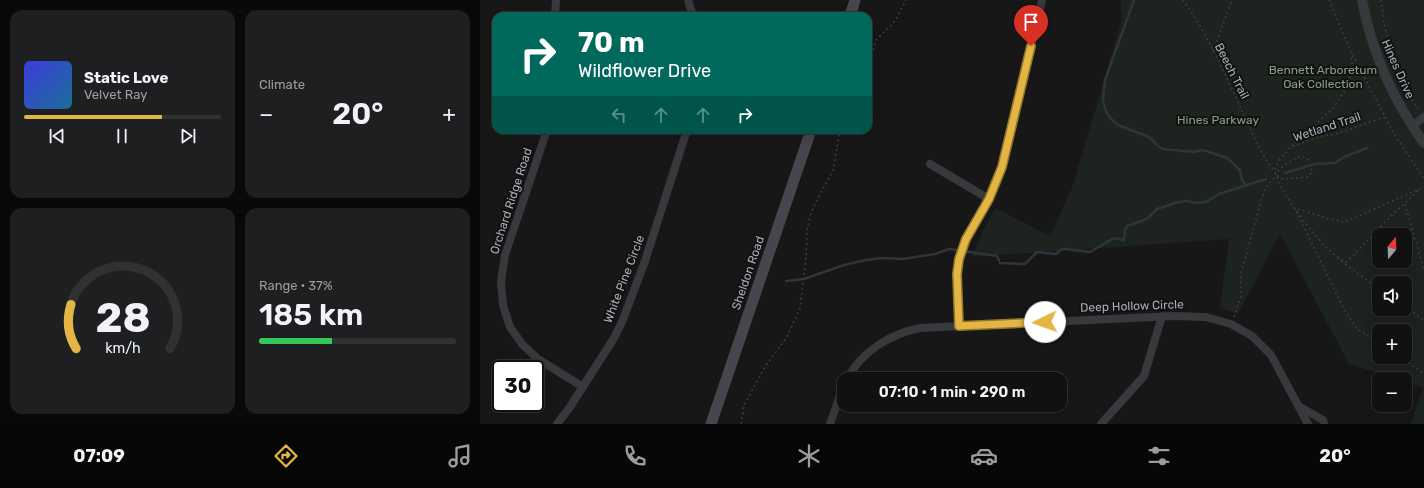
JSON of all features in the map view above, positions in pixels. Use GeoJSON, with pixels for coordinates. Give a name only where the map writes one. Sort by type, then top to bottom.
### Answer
{"type":"FeatureCollection","features":[{"type":"Feature","properties":{"kind":"main road"},"geometry":{"type":"LineString","coordinates":[[851,12],[855,0]]}},
{"type":"Feature","properties":{"kind":"main road","name":"Sheldon Road"},"geometry":{"type":"LineString","coordinates":[[710,424],[809,134]]}},
{"type":"Feature","properties":{"kind":"street"},"geometry":{"type":"LineString","coordinates":[[555,12],[556,0]]}},
{"type":"Feature","properties":{"kind":"street"},"geometry":{"type":"LineString","coordinates":[[688,0],[692,12]]}},
{"type":"Feature","properties":{"kind":"street"},"geometry":{"type":"LineString","coordinates":[[959,326],[957,274],[959,259],[966,239],[989,199],[1002,167],[1042,0]]}},
{"type":"Feature","properties":{"kind":"street","name":"Hines Drive"},"geometry":{"type":"LineString","coordinates":[[1362,0],[1371,39],[1383,72],[1396,99],[1424,143]]}},
{"type":"Feature","properties":{"kind":"street"},"geometry":{"type":"LineString","coordinates":[[1412,126],[1424,117]]}},
{"type":"Feature","properties":{"kind":"street","name":"Orchard Ridge Road"},"geometry":{"type":"LineString","coordinates":[[545,134],[505,255],[500,282],[503,305],[510,327],[522,344],[538,359],[583,387]]}},
{"type":"Feature","properties":{"kind":"street","name":"White Pine Circle"},"geometry":{"type":"LineString","coordinates":[[557,424],[570,408],[614,338],[628,308],[687,134]]}},
{"type":"Feature","properties":{"kind":"street"},"geometry":{"type":"LineString","coordinates":[[930,164],[989,199]]}},
{"type":"Feature","properties":{"kind":"street"},"geometry":{"type":"LineString","coordinates":[[1101,424],[1144,376],[1162,316]]}},
{"type":"Feature","properties":{"kind":"street","name":"Deep Hollow Circle"},"geometry":{"type":"LineString","coordinates":[[852,372],[865,356],[888,339],[916,329],[1162,316],[1206,317],[1231,324],[1252,336],[1271,355],[1308,424]]}},
{"type":"Feature","properties":{"kind":"street"},"geometry":{"type":"LineString","coordinates":[[830,424],[837,404]]}},
{"type":"Feature","properties":{"kind":"street"},"geometry":{"type":"LineString","coordinates":[[1299,407],[1324,420],[1324,424]]}},
{"type":"Feature","properties":{"kind":"path"},"geometry":{"type":"LineString","coordinates":[[872,55],[876,40],[895,21],[906,0]]}},
{"type":"Feature","properties":{"kind":"path","name":"Beech Trail"},"geometry":{"type":"LineString","coordinates":[[1183,0],[1212,51],[1261,152],[1274,171]]}},
{"type":"Feature","properties":{"kind":"path"},"geometry":{"type":"LineString","coordinates":[[1212,51],[1232,0]]}},
{"type":"Feature","properties":{"kind":"path"},"geometry":{"type":"LineString","coordinates":[[1329,0],[1351,52],[1392,132],[1424,179]]}},
{"type":"Feature","properties":{"kind":"path"},"geometry":{"type":"LineString","coordinates":[[1381,0],[1383,22],[1395,66],[1414,104],[1424,117]]}},
{"type":"Feature","properties":{"kind":"path"},"geometry":{"type":"LineString","coordinates":[[1290,148],[1333,108],[1345,90],[1353,70],[1351,52]]}},
{"type":"Feature","properties":{"kind":"path","name":"Wetland Trail"},"geometry":{"type":"LineString","coordinates":[[1274,171],[1280,159],[1290,148],[1317,137],[1336,134],[1385,117]]}},
{"type":"Feature","properties":{"kind":"path"},"geometry":{"type":"LineString","coordinates":[[741,424],[744,405],[765,367],[787,337],[800,308],[806,256],[806,230],[811,213],[833,171],[839,134]]}},
{"type":"Feature","properties":{"kind":"path"},"geometry":{"type":"LineString","coordinates":[[1231,324],[1241,296],[1241,273],[1264,191],[1284,165],[1300,156],[1309,160],[1310,163]]}},
{"type":"Feature","properties":{"kind":"path"},"geometry":{"type":"LineString","coordinates":[[1277,176],[1282,179],[1308,177],[1312,172],[1311,168]]}},
{"type":"Feature","properties":{"kind":"path"},"geometry":{"type":"LineString","coordinates":[[1274,171],[1344,309],[1357,329],[1372,339]]}},
{"type":"Feature","properties":{"kind":"path"},"geometry":{"type":"LineString","coordinates":[[1294,208],[1329,219],[1345,222],[1424,187]]}},
{"type":"Feature","properties":{"kind":"path"},"geometry":{"type":"LineString","coordinates":[[1334,254],[1342,260],[1348,261],[1405,202],[1421,188]]}},
{"type":"Feature","properties":{"kind":"path"},"geometry":{"type":"LineString","coordinates":[[1405,202],[1404,206],[1424,270]]}},
{"type":"Feature","properties":{"kind":"path"},"geometry":{"type":"LineString","coordinates":[[1294,208],[1318,238],[1338,259],[1372,283]]}},
{"type":"Feature","properties":{"kind":"path"},"geometry":{"type":"LineString","coordinates":[[1412,311],[1424,320]]}},
{"type":"Feature","properties":{"kind":"path"},"geometry":{"type":"LineString","coordinates":[[1410,364],[1424,374]]}},
{"type":"Feature","properties":{"kind":"green space","name":"Hines Parkway"},"geometry":{"type":"Polygon","coordinates":[[[1121,0],[1424,0],[1424,424],[1411,424],[1423,388],[1412,384],[1412,372],[1374,372],[1349,364],[1280,234],[1238,314],[1220,308],[1229,239],[972,257],[995,208],[1050,236],[1072,188],[1121,23],[1121,0]]]}},
{"type":"Feature","properties":{"kind":"waterway"},"geometry":{"type":"LineString","coordinates":[[1134,0],[1105,80],[1103,100],[1106,111],[1111,119],[1118,125],[1149,137],[1163,149],[1194,152],[1203,150],[1227,158],[1240,170],[1242,180],[1246,185]]}},
{"type":"Feature","properties":{"kind":"waterway"},"geometry":{"type":"LineString","coordinates":[[1285,173],[1315,164],[1335,163],[1344,157],[1367,148]]}},
{"type":"Feature","properties":{"kind":"waterway"},"geometry":{"type":"LineString","coordinates":[[786,281],[804,279],[844,265],[866,260],[882,258],[903,259],[935,254],[949,249],[997,256],[1000,263],[1025,264],[1037,252],[1056,254],[1065,249],[1090,252],[1114,238],[1124,240],[1127,226],[1147,219],[1157,209],[1178,202],[1206,202],[1219,194],[1266,179]]}},
{"type":"Feature","properties":{"kind":"route"},"geometry":{"type":"LineString","coordinates":[[1031,46],[1002,167],[989,199],[966,239],[959,259],[957,274],[958,315],[959,326],[1045,322]]}},
{"type":"Feature","properties":{"kind":"park label","name":"Bennett Arboretum Oak Collection"},"geometry":{"type":"Point","coordinates":[1323,77]}}]}
